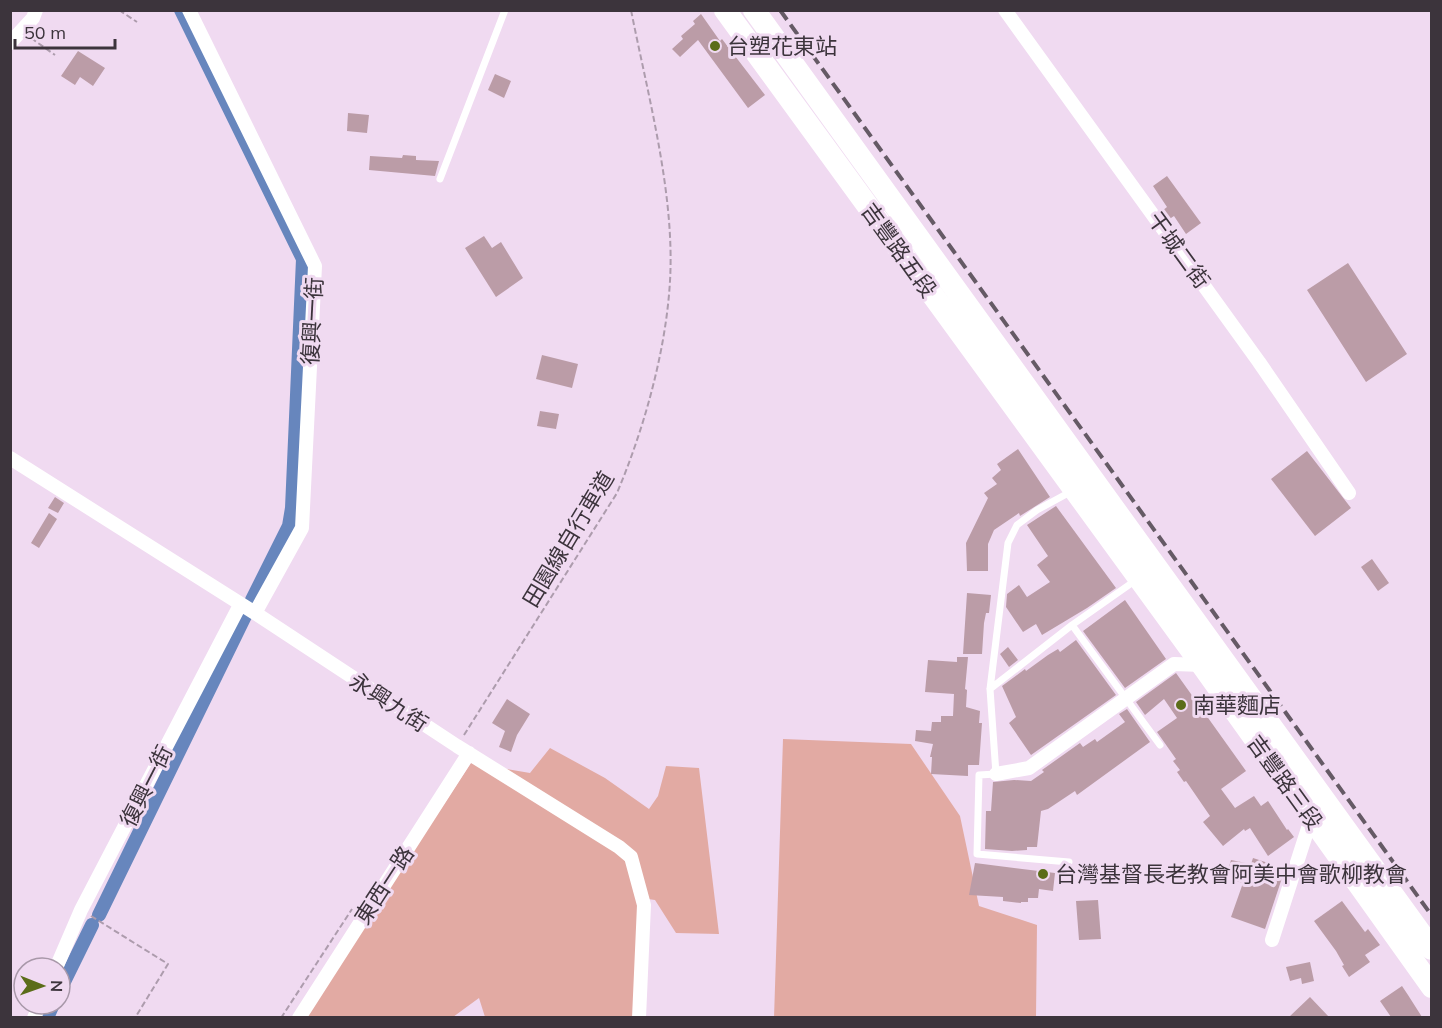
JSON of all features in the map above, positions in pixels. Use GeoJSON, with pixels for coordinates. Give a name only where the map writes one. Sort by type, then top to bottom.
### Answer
{"type":"FeatureCollection","features":[{"type":"Feature","properties":{"kind":"main road","name":"吉豐路五段"},"geometry":{"type":"LineString","coordinates":[[725,10],[1083,483]]}},
{"type":"Feature","properties":{"kind":"main road","name":"吉豐路五段"},"geometry":{"type":"LineString","coordinates":[[754,10],[1083,483]]}},
{"type":"Feature","properties":{"kind":"main road","name":"吉豐路三段"},"geometry":{"type":"LineString","coordinates":[[1083,483],[1138,578],[1210,659],[1311,819],[1431,987]]}},
{"type":"Feature","properties":{"kind":"main road","name":"吉豐路三段"},"geometry":{"type":"LineString","coordinates":[[1083,483],[1210,659],[1431,949]]}},
{"type":"Feature","properties":{"kind":"street"},"geometry":{"type":"LineString","coordinates":[[10,43],[22,32],[36,10]]}},
{"type":"Feature","properties":{"kind":"street","name":"復興一街"},"geometry":{"type":"LineString","coordinates":[[189,10],[315,266],[302,528],[255,613]]}},
{"type":"Feature","properties":{"kind":"street","name":"干城二街"},"geometry":{"type":"LineString","coordinates":[[1005,10],[1259,362],[1349,494]]}},
{"type":"Feature","properties":{"kind":"street","name":"永興九街"},"geometry":{"type":"LineString","coordinates":[[10,459],[255,613],[463,750],[620,847],[631,857],[644,904],[639,1017]]}},
{"type":"Feature","properties":{"kind":"street","name":"復興一街"},"geometry":{"type":"LineString","coordinates":[[61,956],[81,910],[240,605]]}},
{"type":"Feature","properties":{"kind":"street"},"geometry":{"type":"LineString","coordinates":[[996,774],[1029,768],[1174,664],[1210,659]]}},
{"type":"Feature","properties":{"kind":"street","name":"東西一路"},"geometry":{"type":"LineString","coordinates":[[299,1017],[463,750]]}},
{"type":"Feature","properties":{"kind":"street"},"geometry":{"type":"LineString","coordinates":[[1272,940],[1311,819]]}},
{"type":"Feature","properties":{"kind":"lane"},"geometry":{"type":"LineString","coordinates":[[440,179],[505,10]]}},
{"type":"Feature","properties":{"kind":"lane"},"geometry":{"type":"LineString","coordinates":[[1069,862],[977,854],[979,775],[996,774],[990,688],[1008,543],[1017,525],[1083,483]]}},
{"type":"Feature","properties":{"kind":"lane"},"geometry":{"type":"LineString","coordinates":[[990,688],[1138,578]]}},
{"type":"Feature","properties":{"kind":"lane"},"geometry":{"type":"LineString","coordinates":[[1072,625],[1160,746]]}},
{"type":"Feature","properties":{"kind":"path"},"geometry":{"type":"LineString","coordinates":[[119,10],[137,21]]}},
{"type":"Feature","properties":{"kind":"path","name":"田園線自行車道"},"geometry":{"type":"LineString","coordinates":[[463,750],[617,494],[634,453],[663,342],[670,281],[667,200],[631,10]]}},
{"type":"Feature","properties":{"kind":"path"},"geometry":{"type":"LineString","coordinates":[[22,32],[55,55]]}},
{"type":"Feature","properties":{"kind":"path"},"geometry":{"type":"LineString","coordinates":[[281,1017],[353,907]]}},
{"type":"Feature","properties":{"kind":"path"},"geometry":{"type":"LineString","coordinates":[[81,910],[168,964],[135,1017]]}},
{"type":"Feature","properties":{"kind":"shaded area"},"geometry":{"type":"Polygon","coordinates":[[[783,739],[911,744],[960,816],[979,906],[1037,925],[1036,1017],[774,1018],[783,739]]]}},
{"type":"Feature","properties":{"kind":"shaded area"},"geometry":{"type":"Polygon","coordinates":[[[550,748],[605,778],[649,809],[658,796],[666,766],[699,768],[719,934],[676,933],[655,900],[648,899],[637,1017],[485,1017],[479,998],[453,1017],[303,1018],[471,763],[530,773],[550,748]]]}},
{"type":"Feature","properties":{"kind":"building"},"geometry":{"type":"Polygon","coordinates":[[[701,14],[720,41],[722,39],[765,95],[748,108],[698,40],[680,57],[672,49],[683,39],[681,36],[695,24],[693,21],[701,14]]]}},
{"type":"Feature","properties":{"kind":"building"},"geometry":{"type":"Polygon","coordinates":[[[78,51],[105,68],[93,86],[80,77],[75,85],[61,76],[78,51]]]}},
{"type":"Feature","properties":{"kind":"building"},"geometry":{"type":"Polygon","coordinates":[[[495,74],[511,81],[504,98],[488,90],[495,74]]]}},
{"type":"Feature","properties":{"kind":"building"},"geometry":{"type":"Polygon","coordinates":[[[348,113],[369,115],[367,133],[347,131],[348,113]]]}},
{"type":"Feature","properties":{"kind":"building"},"geometry":{"type":"Polygon","coordinates":[[[403,155],[416,156],[416,160],[439,161],[435,176],[369,170],[370,156],[402,158],[403,155]]]}},
{"type":"Feature","properties":{"kind":"building"},"geometry":{"type":"Polygon","coordinates":[[[1167,176],[1201,223],[1186,234],[1174,216],[1168,220],[1162,211],[1167,207],[1153,186],[1167,176]]]}},
{"type":"Feature","properties":{"kind":"building"},"geometry":{"type":"Polygon","coordinates":[[[484,236],[492,248],[501,242],[523,278],[496,297],[465,248],[484,236]]]}},
{"type":"Feature","properties":{"kind":"building"},"geometry":{"type":"Polygon","coordinates":[[[1348,263],[1407,354],[1366,382],[1307,290],[1348,263]]]}},
{"type":"Feature","properties":{"kind":"building"},"geometry":{"type":"Polygon","coordinates":[[[542,355],[578,364],[572,388],[536,379],[542,355]]]}},
{"type":"Feature","properties":{"kind":"building"},"geometry":{"type":"Polygon","coordinates":[[[540,411],[559,414],[556,429],[537,426],[540,411]]]}},
{"type":"Feature","properties":{"kind":"building"},"geometry":{"type":"Polygon","coordinates":[[[1018,449],[1050,497],[1020,516],[1019,513],[994,530],[988,544],[988,571],[967,571],[966,543],[988,498],[984,493],[997,484],[992,478],[1001,470],[997,464],[1018,449]]]}},
{"type":"Feature","properties":{"kind":"building"},"geometry":{"type":"Polygon","coordinates":[[[1307,451],[1351,508],[1315,536],[1271,479],[1307,451]]]}},
{"type":"Feature","properties":{"kind":"building"},"geometry":{"type":"Polygon","coordinates":[[[55,497],[64,503],[58,513],[48,508],[55,497]]]}},
{"type":"Feature","properties":{"kind":"building"},"geometry":{"type":"Polygon","coordinates":[[[1056,506],[1116,588],[1042,635],[1036,624],[1023,632],[1006,607],[1007,594],[1019,585],[1027,597],[1050,582],[1037,565],[1048,556],[1027,525],[1056,506]]]}},
{"type":"Feature","properties":{"kind":"building"},"geometry":{"type":"Polygon","coordinates":[[[49,513],[57,519],[39,548],[31,543],[49,513]]]}},
{"type":"Feature","properties":{"kind":"building"},"geometry":{"type":"Polygon","coordinates":[[[1372,559],[1389,583],[1378,591],[1361,567],[1372,559]]]}},
{"type":"Feature","properties":{"kind":"building"},"geometry":{"type":"Polygon","coordinates":[[[967,593],[991,595],[989,613],[986,613],[984,623],[982,654],[963,654],[967,593]]]}},
{"type":"Feature","properties":{"kind":"building"},"geometry":{"type":"Polygon","coordinates":[[[1125,600],[1166,659],[1125,688],[1083,631],[1125,600]]]}},
{"type":"Feature","properties":{"kind":"building"},"geometry":{"type":"Polygon","coordinates":[[[1076,640],[1116,695],[1031,755],[1009,723],[1016,717],[1002,686],[1025,669],[1026,671],[1058,649],[1060,652],[1076,640]]]}},
{"type":"Feature","properties":{"kind":"building"},"geometry":{"type":"Polygon","coordinates":[[[1008,647],[1018,660],[1009,667],[1000,654],[1008,647]]]}},
{"type":"Feature","properties":{"kind":"building"},"geometry":{"type":"Polygon","coordinates":[[[957,657],[968,657],[966,707],[980,711],[979,723],[982,723],[979,765],[968,765],[968,776],[931,774],[932,757],[930,757],[933,744],[915,741],[916,730],[931,731],[932,722],[941,722],[941,716],[953,716],[954,694],[925,692],[928,660],[957,662],[957,657]]]}},
{"type":"Feature","properties":{"kind":"building"},"geometry":{"type":"Polygon","coordinates":[[[1176,673],[1246,771],[1221,789],[1235,808],[1254,796],[1261,806],[1268,801],[1294,837],[1268,856],[1250,828],[1245,831],[1244,829],[1223,846],[1203,822],[1210,816],[1186,781],[1184,782],[1177,772],[1180,770],[1173,761],[1176,759],[1157,732],[1177,718],[1164,699],[1145,715],[1136,702],[1176,673]]]}},
{"type":"Feature","properties":{"kind":"building"},"geometry":{"type":"Polygon","coordinates":[[[507,699],[530,714],[517,735],[511,752],[499,747],[505,731],[492,723],[507,699]]]}},
{"type":"Feature","properties":{"kind":"building"},"geometry":{"type":"Polygon","coordinates":[[[1127,709],[1150,742],[1077,795],[1075,791],[1048,809],[1041,811],[1037,847],[1012,851],[985,849],[986,811],[991,811],[993,782],[1031,781],[1044,772],[1042,770],[1080,743],[1083,747],[1095,739],[1097,742],[1125,722],[1119,714],[1127,709]]]}},
{"type":"Feature","properties":{"kind":"building"},"geometry":{"type":"Polygon","coordinates":[[[1253,858],[1283,868],[1280,875],[1283,875],[1265,929],[1231,917],[1243,883],[1236,881],[1235,873],[1228,870],[1231,860],[1251,864],[1253,858]]]}},
{"type":"Feature","properties":{"kind":"building"},"geometry":{"type":"Polygon","coordinates":[[[975,863],[1055,873],[1053,891],[1039,889],[1038,898],[1028,898],[1028,902],[1021,903],[1003,901],[1003,897],[969,895],[975,863]]]}},
{"type":"Feature","properties":{"kind":"building"},"geometry":{"type":"Polygon","coordinates":[[[1098,900],[1101,939],[1079,940],[1076,901],[1098,900]]]}},
{"type":"Feature","properties":{"kind":"building"},"geometry":{"type":"Polygon","coordinates":[[[1342,901],[1365,932],[1368,929],[1380,945],[1365,955],[1370,962],[1349,977],[1336,951],[1314,921],[1342,901]]]}},
{"type":"Feature","properties":{"kind":"building"},"geometry":{"type":"Polygon","coordinates":[[[1310,962],[1314,981],[1302,984],[1301,978],[1290,981],[1286,967],[1310,962]]]}},
{"type":"Feature","properties":{"kind":"building"},"geometry":{"type":"Polygon","coordinates":[[[1402,986],[1422,1017],[1391,1017],[1380,1001],[1402,986]]]}},
{"type":"Feature","properties":{"kind":"building"},"geometry":{"type":"Polygon","coordinates":[[[1310,997],[1329,1017],[1289,1017],[1310,997]]]}},
{"type":"Feature","properties":{"kind":"waterway"},"geometry":{"type":"LineString","coordinates":[[181,10],[303,259],[292,508],[289,526],[252,600]]}},
{"type":"Feature","properties":{"kind":"waterway"},"geometry":{"type":"LineString","coordinates":[[99,915],[246,614]]}},
{"type":"Feature","properties":{"kind":"waterway"},"geometry":{"type":"LineString","coordinates":[[72,966],[92,925]]}},
{"type":"Feature","properties":{"kind":"railway"},"geometry":{"type":"LineString","coordinates":[[780,10],[1432,916]]}},
{"type":"Feature","properties":{"kind":"place","name":"台塑花東站"},"geometry":{"type":"Point","coordinates":[715,46]}},
{"type":"Feature","properties":{"kind":"place","name":"南華麵店"},"geometry":{"type":"Point","coordinates":[1181,705]}},
{"type":"Feature","properties":{"kind":"place","name":"台灣基督長老教會阿美中會歌柳教會"},"geometry":{"type":"Point","coordinates":[1043,874]}}]}
